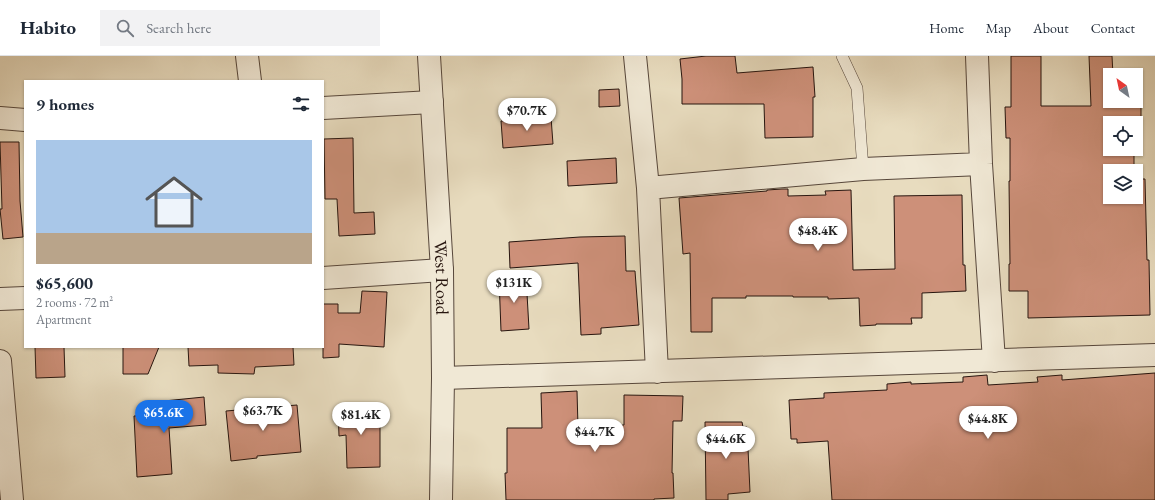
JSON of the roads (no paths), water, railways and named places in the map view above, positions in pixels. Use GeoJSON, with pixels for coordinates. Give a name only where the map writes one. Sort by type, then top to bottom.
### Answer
{"type":"FeatureCollection","features":[{"type":"Feature","properties":{"kind":"street"},"geometry":{"type":"LineString","coordinates":[[248,56],[250,80]]}},
{"type":"Feature","properties":{"kind":"street","name":"West Road"},"geometry":{"type":"LineString","coordinates":[[429,56],[442,270],[443,378],[441,500]]}},
{"type":"Feature","properties":{"kind":"street"},"geometry":{"type":"LineString","coordinates":[[635,56],[648,188],[657,372]]}},
{"type":"Feature","properties":{"kind":"street"},"geometry":{"type":"LineString","coordinates":[[977,56],[981,164],[994,361]]}},
{"type":"Feature","properties":{"kind":"street"},"geometry":{"type":"LineString","coordinates":[[324,108],[432,102]]}},
{"type":"Feature","properties":{"kind":"street"},"geometry":{"type":"LineString","coordinates":[[0,118],[24,120]]}},
{"type":"Feature","properties":{"kind":"street"},"geometry":{"type":"LineString","coordinates":[[648,188],[863,169],[981,164]]}},
{"type":"Feature","properties":{"kind":"street"},"geometry":{"type":"LineString","coordinates":[[324,278],[442,270]]}},
{"type":"Feature","properties":{"kind":"street"},"geometry":{"type":"LineString","coordinates":[[0,299],[24,298]]}},
{"type":"Feature","properties":{"kind":"street"},"geometry":{"type":"LineString","coordinates":[[443,378],[1155,355]]}},
{"type":"Feature","properties":{"kind":"street"},"geometry":{"type":"LineString","coordinates":[[0,361],[12,500]]}},
{"type":"Feature","properties":{"kind":"lane"},"geometry":{"type":"LineString","coordinates":[[842,56],[857,88],[863,169]]}}]}
